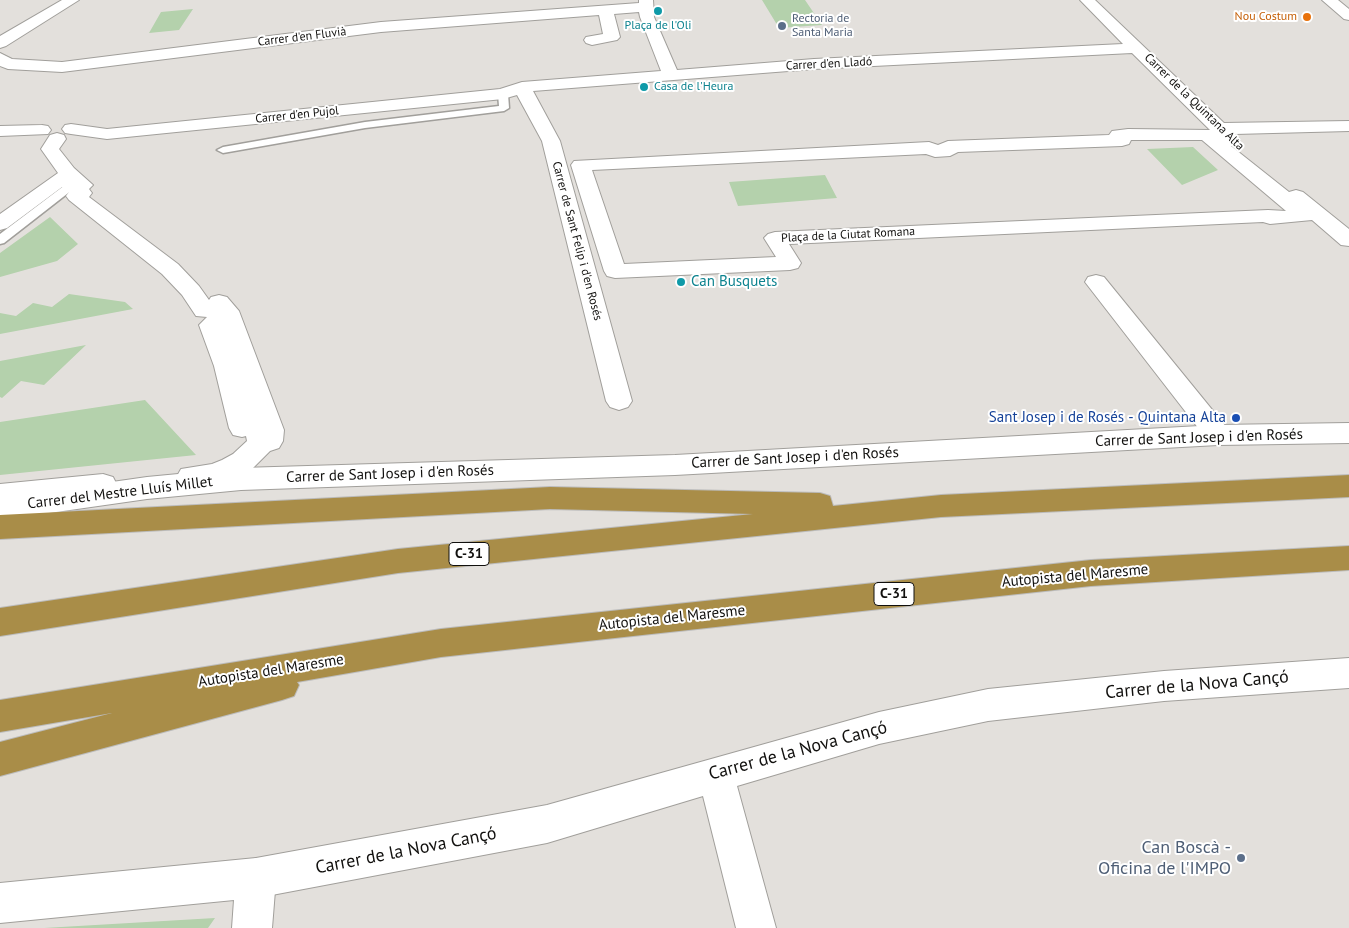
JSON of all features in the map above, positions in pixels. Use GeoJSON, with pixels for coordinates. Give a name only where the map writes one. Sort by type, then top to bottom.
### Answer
{"type":"FeatureCollection","features":[{"type":"Feature","properties":{"kind":"highway","name":"C-31"},"geometry":{"type":"LineString","coordinates":[[0,622],[398,561],[941,506],[1349,486]]}},
{"type":"Feature","properties":{"kind":"highway"},"geometry":{"type":"LineString","coordinates":[[0,527],[550,498],[941,506]]}},
{"type":"Feature","properties":{"kind":"highway","name":"Autopista del Maresme"},"geometry":{"type":"LineString","coordinates":[[0,716],[441,643],[1091,573],[1349,558]]}},
{"type":"Feature","properties":{"kind":"highway"},"geometry":{"type":"LineString","coordinates":[[0,759],[441,643]]}},
{"type":"Feature","properties":{"kind":"street"},"geometry":{"type":"LineString","coordinates":[[0,43],[72,0]]}},
{"type":"Feature","properties":{"kind":"street"},"geometry":{"type":"LineString","coordinates":[[508,0],[511,18]]}},
{"type":"Feature","properties":{"kind":"street","name":"Carrer de la Quintana Alta"},"geometry":{"type":"LineString","coordinates":[[1087,0],[1138,48],[1218,129],[1349,240]]}},
{"type":"Feature","properties":{"kind":"street"},"geometry":{"type":"LineString","coordinates":[[1329,0],[1349,16]]}},
{"type":"Feature","properties":{"kind":"street"},"geometry":{"type":"LineString","coordinates":[[646,3],[647,17],[671,76]]}},
{"type":"Feature","properties":{"kind":"street","name":"Carrer d'en Fluvià"},"geometry":{"type":"LineString","coordinates":[[0,58],[8,64],[62,67],[380,27],[606,11],[646,3]]}},
{"type":"Feature","properties":{"kind":"street"},"geometry":{"type":"LineString","coordinates":[[592,40],[612,37],[606,11]]}},
{"type":"Feature","properties":{"kind":"street","name":"Carrer d'en Lladó"},"geometry":{"type":"LineString","coordinates":[[512,91],[814,64],[1138,48]]}},
{"type":"Feature","properties":{"kind":"street","name":"Carrer d'en Pujol"},"geometry":{"type":"LineString","coordinates":[[0,131],[107,134],[512,91]]}},
{"type":"Feature","properties":{"kind":"street","name":"Carrer de Sant Felip i d'en Rosés"},"geometry":{"type":"LineString","coordinates":[[512,91],[551,141],[619,401]]}},
{"type":"Feature","properties":{"kind":"street"},"geometry":{"type":"LineString","coordinates":[[1218,129],[1349,126]]}},
{"type":"Feature","properties":{"kind":"street"},"geometry":{"type":"LineString","coordinates":[[0,495],[214,474],[244,461],[261,443],[256,423],[242,428],[226,366],[210,325],[221,322],[214,308],[204,311],[191,292],[170,269],[76,196],[82,193],[50,149],[56,133]]}},
{"type":"Feature","properties":{"kind":"street","name":"Plaça de la Ciutat Romana"},"geometry":{"type":"LineString","coordinates":[[1118,134],[1207,135],[1304,216],[774,238],[790,264],[615,271],[581,165],[922,148],[929,148],[935,151],[950,150],[948,147],[1122,140],[1118,134]]}},
{"type":"Feature","properties":{"kind":"street"},"geometry":{"type":"LineString","coordinates":[[0,224],[62,178],[72,179],[194,272],[227,311],[271,430],[270,452],[241,479]]}},
{"type":"Feature","properties":{"kind":"street"},"geometry":{"type":"LineString","coordinates":[[0,219],[72,179]]}},
{"type":"Feature","properties":{"kind":"street"},"geometry":{"type":"LineString","coordinates":[[1096,282],[1218,436]]}},
{"type":"Feature","properties":{"kind":"street","name":"Carrer de Sant Josep i d'en Rosés"},"geometry":{"type":"LineString","coordinates":[[241,479],[675,465],[1218,436],[1349,433]]}},
{"type":"Feature","properties":{"kind":"street","name":"Carrer del Mestre Lluís Millet"},"geometry":{"type":"LineString","coordinates":[[0,508],[147,488],[241,479]]}},
{"type":"Feature","properties":{"kind":"street","name":"Carrer de la Nova Cançó"},"geometry":{"type":"LineString","coordinates":[[0,903],[256,878],[547,824],[879,728],[988,705],[1164,686],[1349,674]]}},
{"type":"Feature","properties":{"kind":"street"},"geometry":{"type":"LineString","coordinates":[[715,774],[756,928]]}},
{"type":"Feature","properties":{"kind":"street"},"geometry":{"type":"LineString","coordinates":[[252,928],[256,878]]}},
{"type":"Feature","properties":{"kind":"lane"},"geometry":{"type":"LineString","coordinates":[[223,150],[365,125],[504,108],[512,91]]}},
{"type":"Feature","properties":{"kind":"lane"},"geometry":{"type":"LineString","coordinates":[[0,240],[72,179]]}},
{"type":"Feature","properties":{"kind":"green space"},"geometry":{"type":"Polygon","coordinates":[[[762,0],[805,0],[822,25],[779,28],[762,0]]]}},
{"type":"Feature","properties":{"kind":"green space"},"geometry":{"type":"Polygon","coordinates":[[[193,9],[179,30],[149,33],[161,12],[193,9]]]}},
{"type":"Feature","properties":{"kind":"green space"},"geometry":{"type":"Polygon","coordinates":[[[1193,147],[1218,170],[1182,185],[1147,149],[1193,147]]]}},
{"type":"Feature","properties":{"kind":"green space"},"geometry":{"type":"Polygon","coordinates":[[[825,175],[837,198],[738,206],[729,182],[825,175]]]}},
{"type":"Feature","properties":{"kind":"green space"},"geometry":{"type":"Polygon","coordinates":[[[50,217],[78,244],[57,261],[0,277],[0,253],[50,217]]]}},
{"type":"Feature","properties":{"kind":"green space"},"geometry":{"type":"Polygon","coordinates":[[[69,294],[125,302],[133,309],[0,334],[0,313],[16,316],[33,303],[52,307],[69,294]]]}},
{"type":"Feature","properties":{"kind":"green space"},"geometry":{"type":"Polygon","coordinates":[[[86,345],[44,385],[21,381],[2,398],[0,397],[0,361],[86,345]]]}},
{"type":"Feature","properties":{"kind":"green space"},"geometry":{"type":"Polygon","coordinates":[[[145,400],[196,455],[0,475],[0,422],[145,400]]]}},
{"type":"Feature","properties":{"kind":"green space"},"geometry":{"type":"Polygon","coordinates":[[[215,918],[208,928],[44,928],[215,918]]]}},
{"type":"Feature","properties":{"kind":"place","name":"Plaça de l'Oli"},"geometry":{"type":"Point","coordinates":[658,11]}},
{"type":"Feature","properties":{"kind":"place","name":"Nou Costum"},"geometry":{"type":"Point","coordinates":[1307,17]}},
{"type":"Feature","properties":{"kind":"place","name":"Rectoria de Santa Maria"},"geometry":{"type":"Point","coordinates":[782,26]}},
{"type":"Feature","properties":{"kind":"place","name":"Casa de l'Heura"},"geometry":{"type":"Point","coordinates":[644,87]}},
{"type":"Feature","properties":{"kind":"place","name":"Can Busquets"},"geometry":{"type":"Point","coordinates":[681,282]}},
{"type":"Feature","properties":{"kind":"place","name":"Sant Josep i de Rosés - Quintana Alta"},"geometry":{"type":"Point","coordinates":[1236,418]}},
{"type":"Feature","properties":{"kind":"place","name":"Can Boscà - Oficina de l'IMPO"},"geometry":{"type":"Point","coordinates":[1241,858]}}]}
